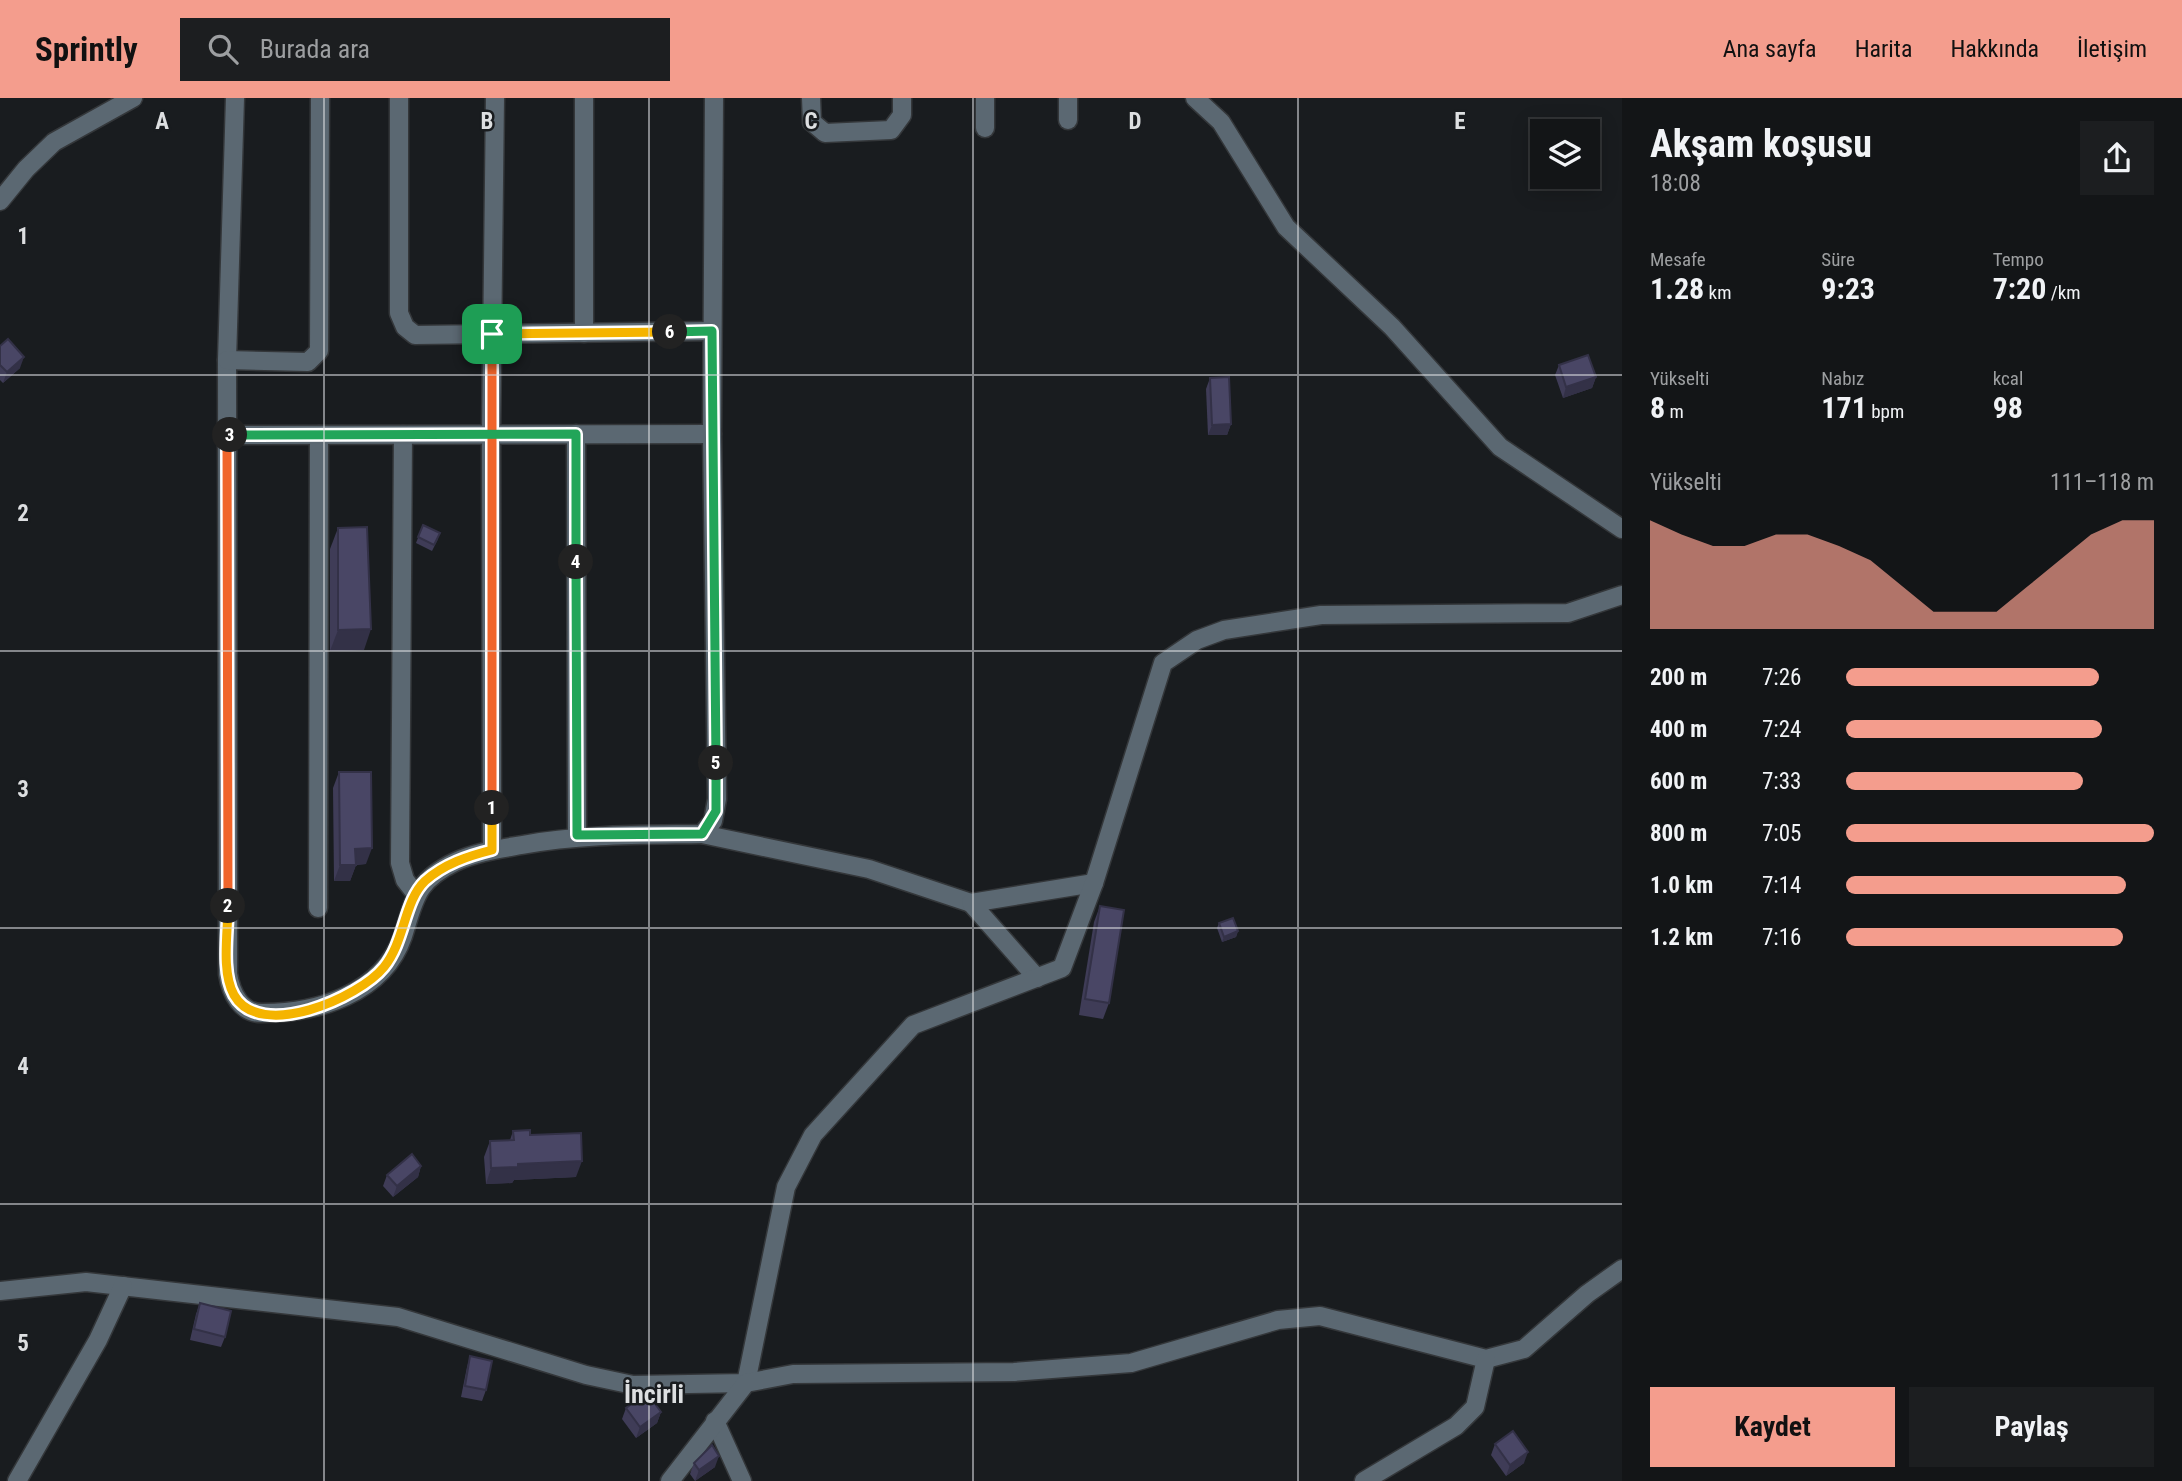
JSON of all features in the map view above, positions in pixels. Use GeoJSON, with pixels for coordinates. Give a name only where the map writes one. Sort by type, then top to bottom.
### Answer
{"type":"FeatureCollection","features":[{"type":"Feature","properties":{"kind":"street"},"geometry":{"type":"LineString","coordinates":[[0,201],[26,169],[54,142],[133,98]]}},
{"type":"Feature","properties":{"kind":"street"},"geometry":{"type":"LineString","coordinates":[[235,98],[227,435],[228,974],[236,999],[257,1014],[296,1013],[334,1003],[382,970],[394,953],[416,894],[424,882],[454,862],[492,850],[577,835],[702,834],[869,869],[971,903],[1094,883]]}},
{"type":"Feature","properties":{"kind":"street"},"geometry":{"type":"LineString","coordinates":[[227,360],[308,362],[319,351],[320,98]]}},
{"type":"Feature","properties":{"kind":"street"},"geometry":{"type":"LineString","coordinates":[[399,98],[401,321],[415,335],[712,331]]}},
{"type":"Feature","properties":{"kind":"street"},"geometry":{"type":"LineString","coordinates":[[492,850],[491,434],[495,98]]}},
{"type":"Feature","properties":{"kind":"street"},"geometry":{"type":"LineString","coordinates":[[583,333],[584,98]]}},
{"type":"Feature","properties":{"kind":"street"},"geometry":{"type":"LineString","coordinates":[[702,834],[713,821],[717,799],[712,434],[714,98]]}},
{"type":"Feature","properties":{"kind":"street"},"geometry":{"type":"LineString","coordinates":[[811,98],[812,121],[817,129],[825,133],[891,130],[902,116],[902,98]]}},
{"type":"Feature","properties":{"kind":"street"},"geometry":{"type":"LineString","coordinates":[[985,98],[985,128]]}},
{"type":"Feature","properties":{"kind":"street"},"geometry":{"type":"LineString","coordinates":[[1068,98],[1068,120]]}},
{"type":"Feature","properties":{"kind":"street"},"geometry":{"type":"LineString","coordinates":[[1195,98],[1221,122],[1286,227],[1392,327],[1500,447],[1622,529]]}},
{"type":"Feature","properties":{"kind":"street"},"geometry":{"type":"LineString","coordinates":[[576,434],[577,835]]}},
{"type":"Feature","properties":{"kind":"street"},"geometry":{"type":"LineString","coordinates":[[227,435],[712,434]]}},
{"type":"Feature","properties":{"kind":"street"},"geometry":{"type":"LineString","coordinates":[[318,908],[319,435]]}},
{"type":"Feature","properties":{"kind":"street"},"geometry":{"type":"LineString","coordinates":[[403,435],[400,863],[405,880],[416,894]]}},
{"type":"Feature","properties":{"kind":"street"},"geometry":{"type":"LineString","coordinates":[[670,1481],[746,1383],[786,1187],[813,1135],[913,1025],[1062,968],[1094,883],[1163,663],[1197,640],[1224,630],[1321,615],[1568,613],[1622,596]]}},
{"type":"Feature","properties":{"kind":"street"},"geometry":{"type":"LineString","coordinates":[[971,903],[1037,978]]}},
{"type":"Feature","properties":{"kind":"street"},"geometry":{"type":"LineString","coordinates":[[0,1291],[86,1282],[398,1317],[586,1375],[633,1385],[746,1383],[793,1374],[1014,1372],[1132,1363],[1278,1320],[1320,1316],[1486,1359],[1524,1349],[1587,1294],[1622,1269]]}},
{"type":"Feature","properties":{"kind":"street"},"geometry":{"type":"LineString","coordinates":[[17,1481],[98,1340],[123,1286]]}},
{"type":"Feature","properties":{"kind":"street"},"geometry":{"type":"LineString","coordinates":[[1364,1481],[1456,1426],[1475,1407],[1486,1359]]}},
{"type":"Feature","properties":{"kind":"street"},"geometry":{"type":"LineString","coordinates":[[715,1421],[742,1481]]}},
{"type":"Feature","properties":{"kind":"building"},"geometry":{"type":"Polygon","coordinates":[[[8,339],[24,357],[7,372],[0,365],[0,346],[8,339]]]}},
{"type":"Feature","properties":{"kind":"building"},"geometry":{"type":"Polygon","coordinates":[[[1588,355],[1596,377],[1566,387],[1559,365],[1588,355]]]}},
{"type":"Feature","properties":{"kind":"building"},"geometry":{"type":"Polygon","coordinates":[[[1229,377],[1231,424],[1212,425],[1210,378],[1229,377]]]}},
{"type":"Feature","properties":{"kind":"building"},"geometry":{"type":"Polygon","coordinates":[[[423,525],[440,533],[434,545],[418,537],[423,525]]]}},
{"type":"Feature","properties":{"kind":"building"},"geometry":{"type":"Polygon","coordinates":[[[367,527],[371,629],[338,630],[338,528],[367,527]]]}},
{"type":"Feature","properties":{"kind":"building"},"geometry":{"type":"Polygon","coordinates":[[[339,772],[371,772],[372,848],[355,849],[356,865],[340,865],[339,772]]]}},
{"type":"Feature","properties":{"kind":"building"},"geometry":{"type":"Polygon","coordinates":[[[1100,906],[1124,910],[1109,1003],[1085,999],[1100,906]]]}},
{"type":"Feature","properties":{"kind":"building"},"geometry":{"type":"Polygon","coordinates":[[[1233,918],[1238,931],[1224,937],[1219,923],[1233,918]]]}},
{"type":"Feature","properties":{"kind":"building"},"geometry":{"type":"Polygon","coordinates":[[[530,1130],[530,1135],[581,1133],[582,1161],[491,1168],[490,1141],[514,1140],[513,1131],[530,1130]]]}},
{"type":"Feature","properties":{"kind":"building"},"geometry":{"type":"Polygon","coordinates":[[[412,1154],[421,1166],[397,1186],[387,1175],[412,1154]]]}},
{"type":"Feature","properties":{"kind":"building"},"geometry":{"type":"Polygon","coordinates":[[[200,1303],[231,1311],[225,1337],[194,1329],[200,1303]]]}},
{"type":"Feature","properties":{"kind":"building"},"geometry":{"type":"Polygon","coordinates":[[[470,1356],[492,1361],[486,1390],[465,1386],[470,1356]]]}},
{"type":"Feature","properties":{"kind":"building"},"geometry":{"type":"Polygon","coordinates":[[[647,1393],[661,1412],[640,1427],[626,1408],[647,1393]]]}},
{"type":"Feature","properties":{"kind":"building"},"geometry":{"type":"Polygon","coordinates":[[[1513,1431],[1528,1452],[1510,1465],[1495,1444],[1513,1431]]]}},
{"type":"Feature","properties":{"kind":"building"},"geometry":{"type":"Polygon","coordinates":[[[712,1445],[719,1456],[699,1470],[694,1463],[712,1445]]]}},
{"type":"Feature","properties":{"kind":"district","name":"İncirli"},"geometry":{"type":"Point","coordinates":[654,1394]}},
{"type":"Feature","properties":{"kind":"route"},"geometry":{"type":"LineString","coordinates":[[492,334],[491,434],[492,850],[454,862],[424,882],[409,910],[402,937],[394,953],[382,970],[351,993],[317,1009],[296,1013],[257,1014],[236,999],[228,974],[227,435],[403,435],[491,434],[576,434],[577,835],[702,834],[713,821],[717,799],[712,331],[492,334]]}}]}
